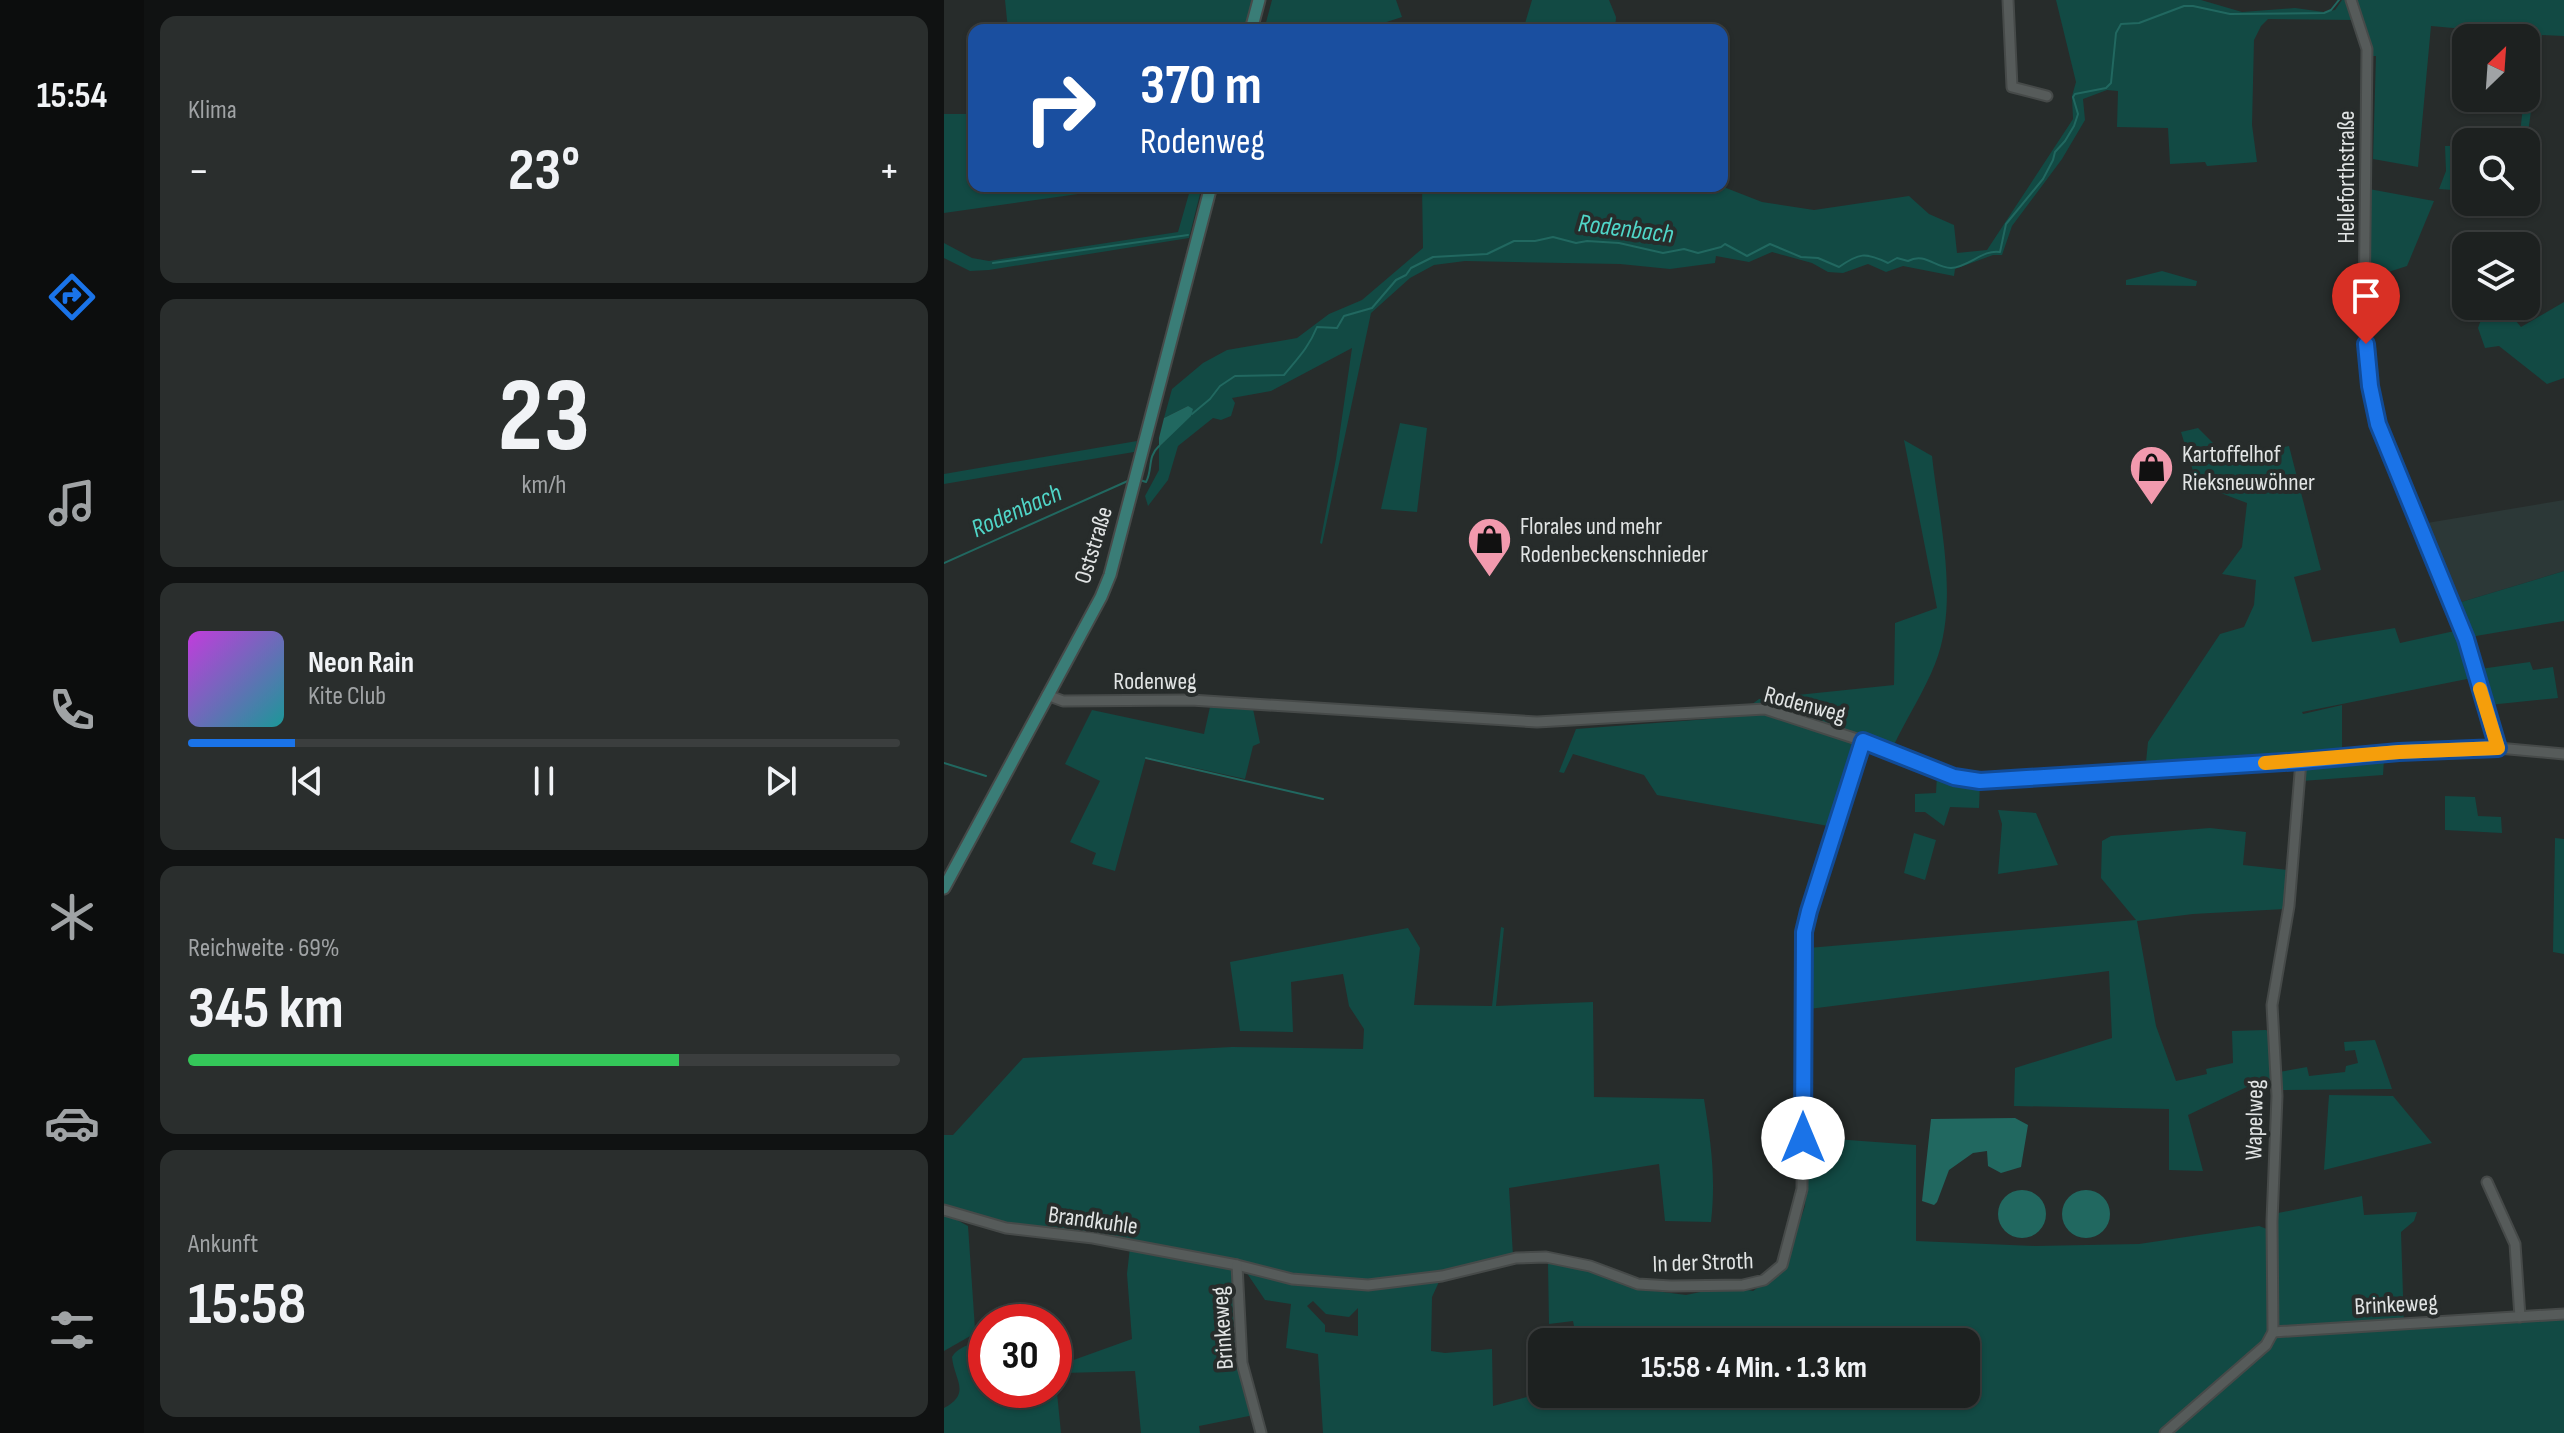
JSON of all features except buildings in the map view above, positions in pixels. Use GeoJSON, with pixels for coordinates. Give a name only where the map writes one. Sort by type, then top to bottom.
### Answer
{"type":"FeatureCollection","features":[{"type":"Feature","properties":{"kind":"main road"},"geometry":{"type":"LineString","coordinates":[[1253,24],[1259,0]]}},
{"type":"Feature","properties":{"kind":"main road","name":"Oststraße"},"geometry":{"type":"LineString","coordinates":[[944,888],[1110,575],[1209,192]]}},
{"type":"Feature","properties":{"kind":"street"},"geometry":{"type":"LineString","coordinates":[[2008,0],[2012,87],[2047,96]]}},
{"type":"Feature","properties":{"kind":"street","name":"Helleforthstraße"},"geometry":{"type":"LineString","coordinates":[[2351,0],[2367,49],[2364,323],[2370,386],[2378,424],[2466,639],[2498,748]]}},
{"type":"Feature","properties":{"kind":"street","name":"Rodenweg"},"geometry":{"type":"LineString","coordinates":[[1047,695],[1063,701],[1191,700],[1537,722],[1765,709],[1863,741],[1954,777],[1980,781],[2498,748]]}},
{"type":"Feature","properties":{"kind":"street","name":"In der Stroth"},"geometry":{"type":"LineString","coordinates":[[1237,1265],[1292,1279],[1368,1285],[1442,1276],[1516,1258],[1546,1257],[1590,1266],[1638,1284],[1743,1285],[1764,1280],[1774,1273],[1782,1265],[1802,1189],[1804,932],[1863,741]]}},
{"type":"Feature","properties":{"kind":"street"},"geometry":{"type":"LineString","coordinates":[[2498,748],[2564,754]]}},
{"type":"Feature","properties":{"kind":"street","name":"Wapelweg"},"geometry":{"type":"LineString","coordinates":[[2273,1332],[2272,1221],[2277,1096],[2272,1005],[2289,906],[2301,761]]}},
{"type":"Feature","properties":{"kind":"street"},"geometry":{"type":"LineString","coordinates":[[2487,1182],[2515,1244],[2520,1317]]}},
{"type":"Feature","properties":{"kind":"street","name":"Brandkuhle"},"geometry":{"type":"LineString","coordinates":[[944,1210],[1006,1228],[1093,1238],[1237,1265]]}},
{"type":"Feature","properties":{"kind":"street","name":"Brinkeweg"},"geometry":{"type":"LineString","coordinates":[[1237,1265],[1242,1363],[1261,1433]]}},
{"type":"Feature","properties":{"kind":"street","name":"Brinkeweg"},"geometry":{"type":"LineString","coordinates":[[2273,1332],[2564,1314]]}},
{"type":"Feature","properties":{"kind":"street"},"geometry":{"type":"LineString","coordinates":[[2165,1433],[2266,1345],[2273,1332]]}},
{"type":"Feature","properties":{"kind":"shaded area"},"geometry":{"type":"Polygon","coordinates":[[[1005,0],[1252,0],[1246,24],[1007,24],[1005,0]]]}},
{"type":"Feature","properties":{"kind":"shaded area"},"geometry":{"type":"Polygon","coordinates":[[[1272,0],[1396,0],[1402,17],[1380,24],[1266,24],[1272,0]]]}},
{"type":"Feature","properties":{"kind":"shaded area"},"geometry":{"type":"Polygon","coordinates":[[[1532,0],[1609,0],[1616,17],[1615,24],[1525,24],[1532,0]]]}},
{"type":"Feature","properties":{"kind":"shaded area"},"geometry":{"type":"Polygon","coordinates":[[[2056,0],[2201,0],[2242,12],[2295,8],[2324,12],[2335,10],[2342,0],[2348,0],[2356,20],[2268,19],[2261,26],[2254,40],[2252,125],[2257,162],[2207,166],[2205,162],[2170,164],[2168,128],[2117,127],[2118,91],[2107,90],[2083,99],[2085,120],[2062,159],[2012,226],[2002,255],[1993,255],[1955,269],[1954,276],[1903,266],[1886,272],[1868,264],[1843,273],[1828,272],[1812,263],[1772,252],[1749,262],[1716,256],[1715,263],[1670,269],[1620,264],[1465,261],[1434,265],[1410,278],[1371,313],[1322,544],[1352,348],[1271,391],[1232,398],[1235,403],[1231,416],[1221,420],[1213,418],[1178,446],[1168,480],[1148,506],[1145,496],[1159,470],[1159,447],[1186,419],[1188,406],[1164,418],[1172,389],[1203,363],[1227,350],[1297,338],[1329,314],[1362,300],[1423,248],[1422,192],[1728,192],[1728,189],[1762,202],[1814,210],[1909,196],[1929,214],[1954,225],[1957,253],[1987,250],[2073,119],[2072,96],[2076,82],[2056,0]]]}},
{"type":"Feature","properties":{"kind":"shaded area"},"geometry":{"type":"Polygon","coordinates":[[[2356,0],[2564,0],[2564,36],[2542,35],[2540,49],[2540,24],[2431,26],[2418,167],[2373,159],[2376,56],[2371,56],[2356,0]]]}},
{"type":"Feature","properties":{"kind":"shaded area"},"geometry":{"type":"Polygon","coordinates":[[[2522,112],[2531,112],[2529,128],[2521,128],[2522,112]]]}},
{"type":"Feature","properties":{"kind":"shaded area"},"geometry":{"type":"Polygon","coordinates":[[[944,114],[968,114],[968,192],[1093,192],[944,213],[944,114]]]}},
{"type":"Feature","properties":{"kind":"shaded area"},"geometry":{"type":"Polygon","coordinates":[[[2445,146],[2452,146],[2452,190],[2439,189],[2446,171],[2445,146]]]}},
{"type":"Feature","properties":{"kind":"shaded area"},"geometry":{"type":"Polygon","coordinates":[[[2369,189],[2434,201],[2407,266],[2370,278],[2369,189]]]}},
{"type":"Feature","properties":{"kind":"shaded area"},"geometry":{"type":"Polygon","coordinates":[[[1189,192],[1200,192],[1189,238],[989,270],[970,271],[944,258],[944,243],[972,258],[989,261],[1178,232],[1189,192]]]}},
{"type":"Feature","properties":{"kind":"shaded area"},"geometry":{"type":"Polygon","coordinates":[[[2162,271],[2197,281],[2196,286],[2126,285],[2126,280],[2162,271]]]}},
{"type":"Feature","properties":{"kind":"shaded area"},"geometry":{"type":"Polygon","coordinates":[[[2564,302],[2564,378],[2547,384],[2499,346],[2485,348],[2478,328],[2481,320],[2515,320],[2521,327],[2533,320],[2540,320],[2540,316],[2564,302]]]}},
{"type":"Feature","properties":{"kind":"shaded area"},"geometry":{"type":"Polygon","coordinates":[[[1188,406],[1193,409],[1191,416],[1159,447],[1164,418],[1188,406]]]}},
{"type":"Feature","properties":{"kind":"shaded area"},"geometry":{"type":"Polygon","coordinates":[[[1400,423],[1427,428],[1417,512],[1381,509],[1400,423]]]}},
{"type":"Feature","properties":{"kind":"shaded area"},"geometry":{"type":"Polygon","coordinates":[[[2198,428],[2215,445],[2220,459],[2289,446],[2321,570],[2294,577],[2312,642],[2395,628],[2400,643],[2459,630],[2472,678],[2302,712],[2342,705],[2342,749],[2150,766],[2146,762],[2148,742],[2220,634],[2244,627],[2254,605],[2256,580],[2222,574],[2242,547],[2247,503],[2197,484],[2181,432],[2198,428]]]}},
{"type":"Feature","properties":{"kind":"shaded area"},"geometry":{"type":"Polygon","coordinates":[[[1904,440],[1932,456],[1946,561],[1946,614],[1942,640],[1931,674],[1893,747],[1861,734],[1834,827],[1657,795],[1644,775],[1573,754],[1564,773],[1559,772],[1576,729],[1735,717],[1759,699],[1894,685],[1895,623],[1937,608],[1904,440]]]}},
{"type":"Feature","properties":{"kind":"shaded area"},"geometry":{"type":"Polygon","coordinates":[[[1137,441],[1134,452],[944,484],[944,474],[1137,441]]]}},
{"type":"Feature","properties":{"kind":"shaded area"},"geometry":{"type":"Polygon","coordinates":[[[2564,500],[2564,571],[2458,603],[2427,523],[2564,500]]]}},
{"type":"Feature","properties":{"kind":"shaded area"},"geometry":{"type":"Polygon","coordinates":[[[2564,571],[2564,621],[2470,637],[2458,603],[2564,571]]]}},
{"type":"Feature","properties":{"kind":"shaded area"},"geometry":{"type":"Polygon","coordinates":[[[2530,662],[2533,670],[2553,667],[2558,698],[2489,705],[2480,669],[2530,662]]]}},
{"type":"Feature","properties":{"kind":"shaded area"},"geometry":{"type":"Polygon","coordinates":[[[1210,707],[1253,709],[1260,743],[1253,746],[1245,779],[1146,757],[1115,871],[1092,864],[1096,853],[1070,842],[1100,781],[1065,764],[1092,710],[1204,734],[1210,707]]]}},
{"type":"Feature","properties":{"kind":"shaded area"},"geometry":{"type":"Polygon","coordinates":[[[2384,759],[2383,775],[2302,781],[2303,765],[2384,759]]]}},
{"type":"Feature","properties":{"kind":"shaded area"},"geometry":{"type":"Polygon","coordinates":[[[1937,775],[1955,781],[1980,783],[1979,808],[1950,807],[1944,826],[1925,812],[1915,812],[1915,794],[1936,793],[1937,775]]]}},
{"type":"Feature","properties":{"kind":"shaded area"},"geometry":{"type":"Polygon","coordinates":[[[2445,796],[2475,797],[2478,816],[2501,817],[2502,833],[2445,830],[2445,796]]]}},
{"type":"Feature","properties":{"kind":"shaded area"},"geometry":{"type":"Polygon","coordinates":[[[1998,810],[2036,813],[2058,865],[1998,874],[2002,824],[1998,810]]]}},
{"type":"Feature","properties":{"kind":"shaded area"},"geometry":{"type":"Polygon","coordinates":[[[2210,828],[2246,832],[2243,865],[2288,870],[2285,909],[2193,914],[2137,921],[2156,1026],[2176,1081],[2207,1074],[2206,1069],[2233,1063],[2232,1031],[2266,1030],[2270,1033],[2273,1085],[2249,1086],[2188,1115],[2203,1171],[2169,1170],[2169,1109],[2014,1106],[2015,1068],[2112,1038],[2109,971],[1809,1009],[1808,948],[2136,920],[2101,878],[2102,841],[2111,836],[2210,828]]]}},
{"type":"Feature","properties":{"kind":"shaded area"},"geometry":{"type":"Polygon","coordinates":[[[1914,833],[1936,840],[1925,880],[1904,873],[1914,833]]]}},
{"type":"Feature","properties":{"kind":"shaded area"},"geometry":{"type":"Polygon","coordinates":[[[2555,838],[2564,839],[2564,954],[2553,952],[2555,838]]]}},
{"type":"Feature","properties":{"kind":"shaded area"},"geometry":{"type":"Polygon","coordinates":[[[1501,927],[1504,928],[1496,1006],[1593,1002],[1594,1097],[1704,1099],[1713,1175],[1711,1222],[1665,1221],[1659,1164],[1509,1188],[1513,1256],[1443,1273],[1432,1297],[1431,1351],[1445,1353],[1492,1349],[1493,1406],[1528,1397],[1528,1408],[1980,1408],[1980,1328],[1574,1328],[1573,1321],[1549,1324],[1548,1263],[1593,1269],[1632,1288],[1686,1295],[1729,1286],[1753,1291],[1784,1269],[1805,1206],[1808,1137],[1916,1145],[1916,1241],[2035,1246],[2139,1244],[2259,1226],[2268,1232],[2277,1230],[2278,1213],[2362,1196],[2364,1215],[2417,1212],[2414,1221],[2401,1232],[2404,1327],[2564,1318],[2564,1433],[1323,1433],[1318,1354],[1286,1348],[1291,1304],[1265,1300],[1238,1260],[1086,1233],[1007,1225],[975,1218],[944,1205],[944,1135],[953,1135],[1023,1058],[1232,1047],[1363,1049],[1364,1029],[1349,1006],[1343,974],[1291,982],[1293,1032],[1240,1031],[1230,962],[1408,928],[1420,948],[1414,1005],[1492,1006],[1501,927]],[[1313,1301],[1307,1306],[1325,1325],[1325,1332],[1358,1336],[1358,1308],[1349,1317],[1326,1314],[1313,1301]]]}},
{"type":"Feature","properties":{"kind":"shaded area"},"geometry":{"type":"Polygon","coordinates":[[[2375,1040],[2392,1089],[2280,1090],[2279,1072],[2307,1067],[2309,1076],[2345,1072],[2346,1066],[2358,1063],[2355,1050],[2345,1051],[2344,1042],[2375,1040]]]}},
{"type":"Feature","properties":{"kind":"shaded area"},"geometry":{"type":"Polygon","coordinates":[[[2329,1095],[2393,1096],[2432,1143],[2324,1170],[2329,1095]]]}},
{"type":"Feature","properties":{"kind":"shaded area"},"geometry":{"type":"Polygon","coordinates":[[[2015,1118],[2028,1125],[2021,1167],[2001,1173],[1988,1166],[1987,1151],[1973,1153],[1949,1170],[1934,1205],[1922,1201],[1931,1119],[2015,1118]]]}},
{"type":"Feature","properties":{"kind":"shaded area"},"geometry":{"type":"Polygon","coordinates":[[[2022,1190],[2039,1197],[2046,1214],[2039,1231],[2022,1238],[2005,1231],[1998,1214],[2005,1197],[2022,1190]]]}},
{"type":"Feature","properties":{"kind":"shaded area"},"geometry":{"type":"Polygon","coordinates":[[[2086,1190],[2103,1197],[2110,1214],[2103,1231],[2086,1238],[2069,1231],[2062,1214],[2069,1197],[2086,1190]]]}},
{"type":"Feature","properties":{"kind":"shaded area"},"geometry":{"type":"Polygon","coordinates":[[[944,1213],[968,1226],[973,1304],[968,1304],[968,1337],[944,1351],[944,1213]]]}},
{"type":"Feature","properties":{"kind":"shaded area"},"geometry":{"type":"Polygon","coordinates":[[[1130,1247],[1227,1265],[1234,1270],[1239,1330],[1254,1415],[1199,1426],[1200,1433],[1141,1433],[1135,1371],[1072,1373],[1072,1361],[1132,1339],[1127,1274],[1130,1247]]]}},
{"type":"Feature","properties":{"kind":"shaded area"},"geometry":{"type":"Polygon","coordinates":[[[968,1345],[968,1408],[1058,1408],[1061,1433],[944,1433],[944,1408],[957,1397],[959,1391],[952,1357],[968,1345]]]}},
{"type":"Feature","properties":{"kind":"waterway","name":"Rodenbach"},"geometry":{"type":"LineString","coordinates":[[1192,414],[1220,386],[1235,376],[1284,375],[1307,346],[1317,327],[1337,328],[1344,316],[1372,308],[1411,268],[1433,257],[1487,254],[1514,241],[1553,237],[1576,243],[1619,243],[1663,253],[1684,249],[1698,253],[1725,244],[1747,256],[1770,244],[1801,257],[1818,258],[1839,267],[1862,256],[1888,263],[1897,258],[1908,261],[1920,258],[1951,268],[1964,265],[1988,253],[2000,252],[2006,224],[2043,179],[2055,152],[2074,126],[2078,114],[2073,97],[2075,94],[2106,88],[2111,83],[2116,33],[2121,24],[2139,23],[2184,6],[2230,14],[2324,13],[2339,0]]}},
{"type":"Feature","properties":{"kind":"waterway"},"geometry":{"type":"LineString","coordinates":[[993,263],[1188,235]]}},
{"type":"Feature","properties":{"kind":"waterway","name":"Rodenbach"},"geometry":{"type":"LineString","coordinates":[[1140,480],[1146,482],[1153,454],[1159,446]]}},
{"type":"Feature","properties":{"kind":"waterway","name":"Rodenbach"},"geometry":{"type":"LineString","coordinates":[[944,563],[1130,480]]}},
{"type":"Feature","properties":{"kind":"waterway"},"geometry":{"type":"LineString","coordinates":[[1146,758],[1323,799]]}},
{"type":"Feature","properties":{"kind":"waterway"},"geometry":{"type":"LineString","coordinates":[[944,763],[986,776]]}},
{"type":"Feature","properties":{"kind":"slow traffic"},"geometry":{"type":"LineString","coordinates":[[2265,763],[2498,748],[2480,689]]}},
{"type":"Feature","properties":{"kind":"place","name":"Kartoffelhof Rieksneuwöhner"},"geometry":{"type":"Point","coordinates":[2151,507]}},
{"type":"Feature","properties":{"kind":"place","name":"Florales und mehr Rodenbeckenschnieder"},"geometry":{"type":"Point","coordinates":[1489,579]}},
{"type":"Feature","properties":{"kind":"route"},"geometry":{"type":"LineString","coordinates":[[1803,1138],[1804,932],[1863,741],[1954,777],[1980,781],[2498,748],[2466,639],[2378,424],[2366,344]]}}]}
